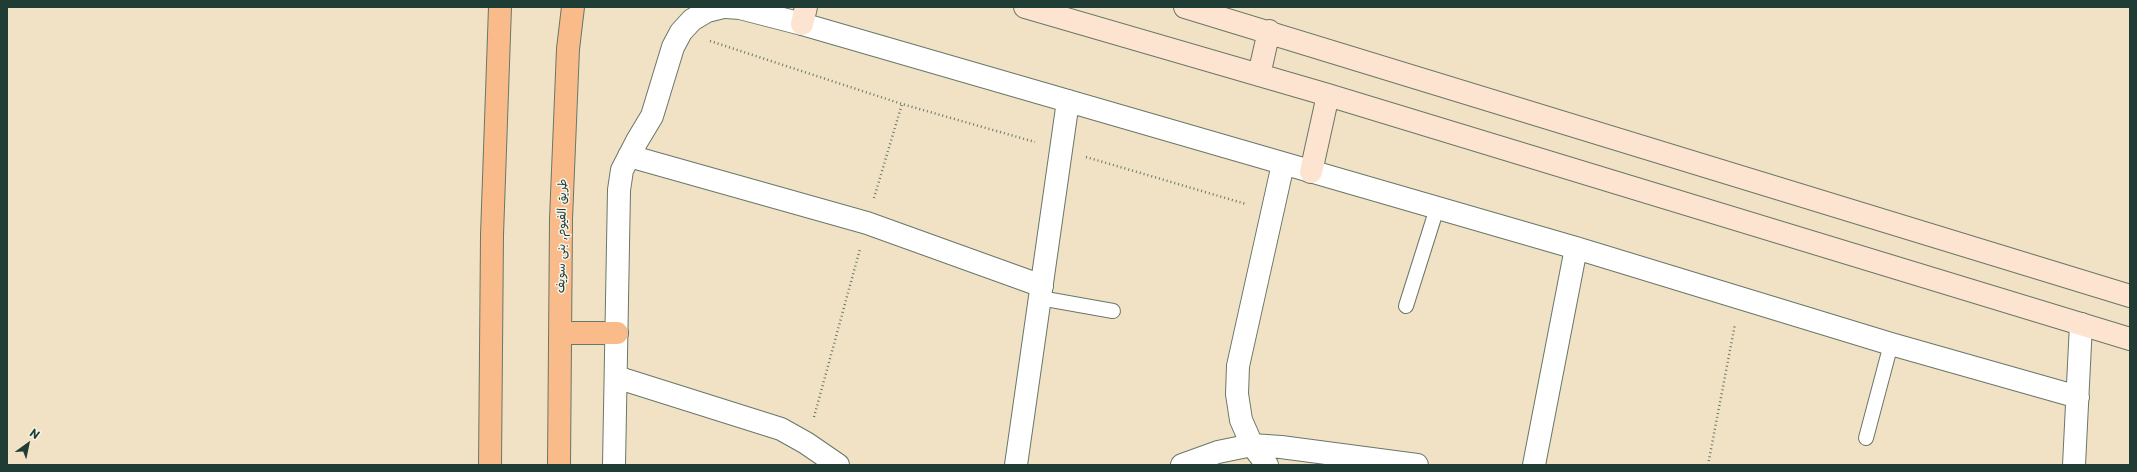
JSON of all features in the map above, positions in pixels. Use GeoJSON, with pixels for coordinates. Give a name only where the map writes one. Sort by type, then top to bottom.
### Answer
{"type":"FeatureCollection","features":[{"type":"Feature","properties":{"kind":"highway"},"geometry":{"type":"LineString","coordinates":[[490,465],[492,235],[500,7]]}},
{"type":"Feature","properties":{"kind":"highway","name":"طريق الفيوم, بنى سويف"},"geometry":{"type":"LineString","coordinates":[[559,465],[561,219],[568,49],[573,7]]}},
{"type":"Feature","properties":{"kind":"highway"},"geometry":{"type":"LineString","coordinates":[[561,333],[617,333]]}},
{"type":"Feature","properties":{"kind":"main road"},"geometry":{"type":"LineString","coordinates":[[1025,7],[1328,95],[2130,339]]}},
{"type":"Feature","properties":{"kind":"main road"},"geometry":{"type":"LineString","coordinates":[[1185,7],[2130,296]]}},
{"type":"Feature","properties":{"kind":"main road"},"geometry":{"type":"LineString","coordinates":[[1259,75],[1269,32]]}},
{"type":"Feature","properties":{"kind":"main road"},"geometry":{"type":"LineString","coordinates":[[1311,172],[1328,95]]}},
{"type":"Feature","properties":{"kind":"street"},"geometry":{"type":"LineString","coordinates":[[614,465],[619,190],[622,170],[652,116],[673,47],[681,32],[692,20],[707,11],[724,7],[804,16],[1068,101],[1576,248],[1890,344],[2078,397]]}},
{"type":"Feature","properties":{"kind":"street"},"geometry":{"type":"LineString","coordinates":[[1016,465],[1068,101]]}},
{"type":"Feature","properties":{"kind":"street"},"geometry":{"type":"LineString","coordinates":[[629,156],[867,223],[1041,292]]}},
{"type":"Feature","properties":{"kind":"street"},"geometry":{"type":"LineString","coordinates":[[1267,465],[1252,445],[1241,420],[1237,394],[1238,366],[1283,164]]}},
{"type":"Feature","properties":{"kind":"street"},"geometry":{"type":"LineString","coordinates":[[1534,465],[1576,248]]}},
{"type":"Feature","properties":{"kind":"street"},"geometry":{"type":"LineString","coordinates":[[2074,465],[2081,324]]}},
{"type":"Feature","properties":{"kind":"street"},"geometry":{"type":"LineString","coordinates":[[616,376],[781,429],[806,443],[838,465]]}},
{"type":"Feature","properties":{"kind":"street"},"geometry":{"type":"LineString","coordinates":[[1182,465],[1218,452],[1252,445],[1281,447],[1417,465]]}},
{"type":"Feature","properties":{"kind":"lane"},"geometry":{"type":"LineString","coordinates":[[1406,306],[1437,208]]}},
{"type":"Feature","properties":{"kind":"lane"},"geometry":{"type":"LineString","coordinates":[[1041,292],[1113,312]]}},
{"type":"Feature","properties":{"kind":"lane"},"geometry":{"type":"LineString","coordinates":[[1866,438],[1890,344]]}},
{"type":"Feature","properties":{"kind":"path"},"geometry":{"type":"LineString","coordinates":[[681,32],[902,104],[1061,149],[1273,212]]}},
{"type":"Feature","properties":{"kind":"path"},"geometry":{"type":"LineString","coordinates":[[806,443],[867,223],[902,104]]}},
{"type":"Feature","properties":{"kind":"path"},"geometry":{"type":"LineString","coordinates":[[1708,465],[1740,298]]}}]}
